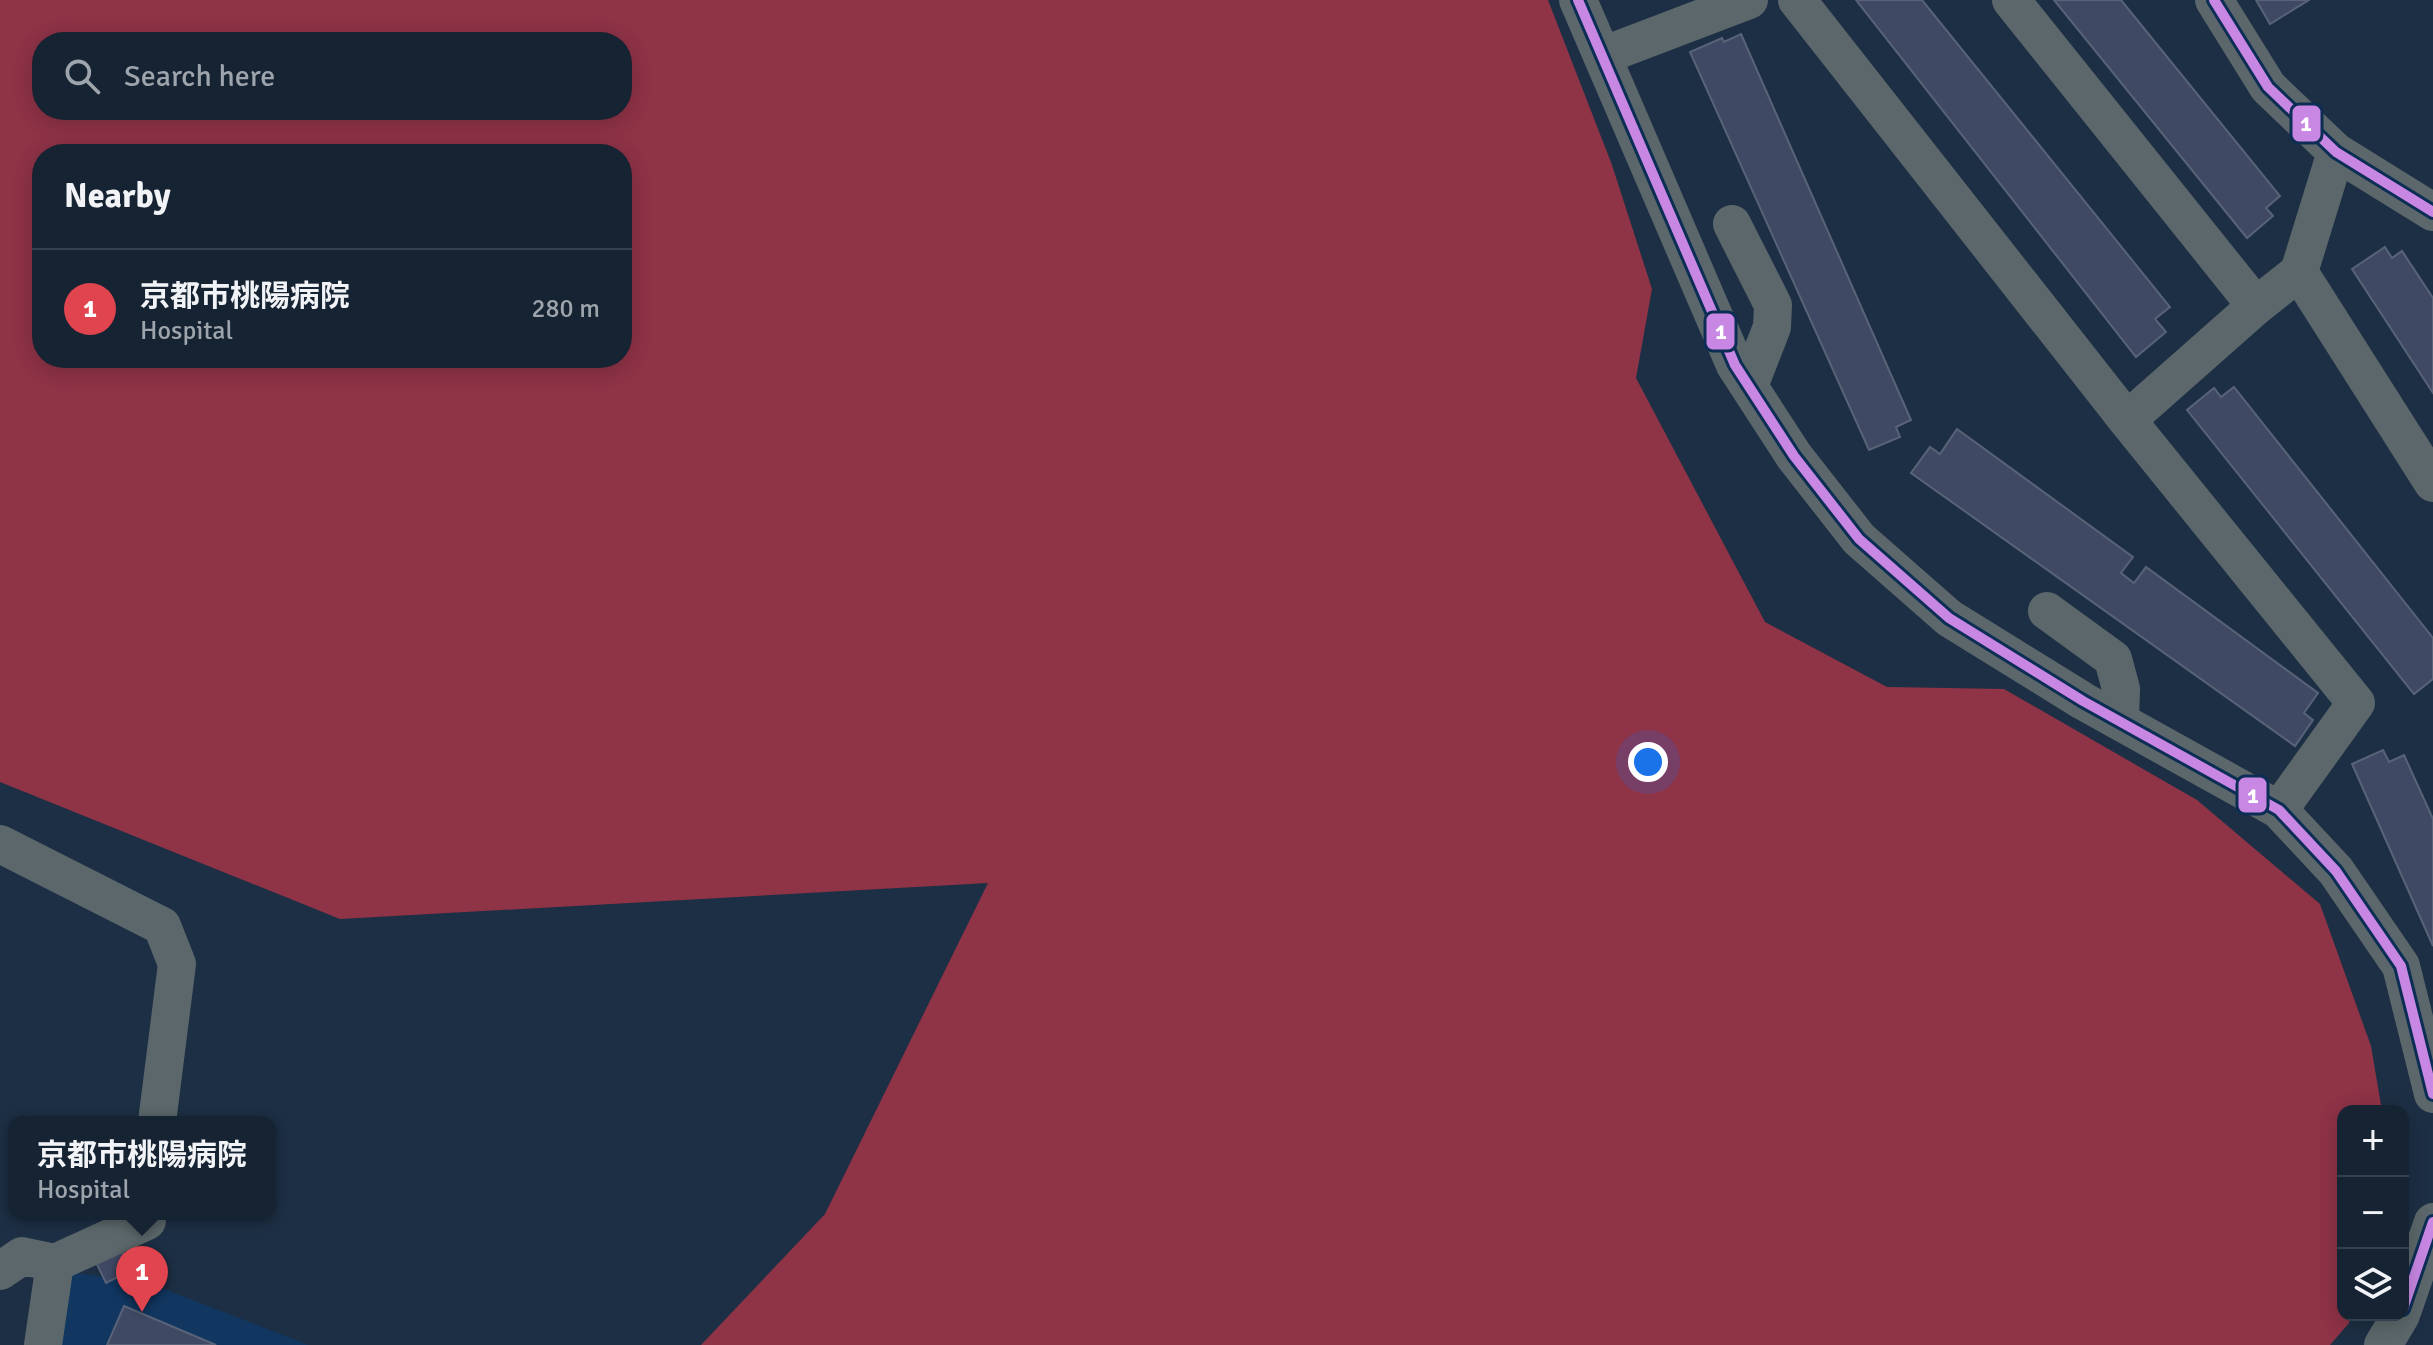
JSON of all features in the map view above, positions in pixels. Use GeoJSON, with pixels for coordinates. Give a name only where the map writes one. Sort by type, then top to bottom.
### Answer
{"type":"FeatureCollection","features":[{"type":"Feature","properties":{"kind":"street"},"geometry":{"type":"LineString","coordinates":[[1578,0],[1735,365],[1794,456],[1859,539],[1949,618],[2120,721],[2279,810],[2336,871],[2401,966],[2433,1094]]}},
{"type":"Feature","properties":{"kind":"street"},"geometry":{"type":"LineString","coordinates":[[1602,56],[1749,0]]}},
{"type":"Feature","properties":{"kind":"street"},"geometry":{"type":"LineString","coordinates":[[1797,0],[2127,420],[2356,703],[2279,810]]}},
{"type":"Feature","properties":{"kind":"street"},"geometry":{"type":"LineString","coordinates":[[2011,0],[2256,306]]}},
{"type":"Feature","properties":{"kind":"street"},"geometry":{"type":"LineString","coordinates":[[2214,0],[2268,87],[2336,152],[2433,212]]}},
{"type":"Feature","properties":{"kind":"street"},"geometry":{"type":"LineString","coordinates":[[2127,420],[2299,272],[2336,152]]}},
{"type":"Feature","properties":{"kind":"street"},"geometry":{"type":"LineString","coordinates":[[1732,224],[1773,305],[1772,327],[1749,386]]}},
{"type":"Feature","properties":{"kind":"street"},"geometry":{"type":"LineString","coordinates":[[2299,272],[2433,483]]}},
{"type":"Feature","properties":{"kind":"street"},"geometry":{"type":"LineString","coordinates":[[2047,611],[2113,659],[2121,689],[2120,721]]}},
{"type":"Feature","properties":{"kind":"street"},"geometry":{"type":"LineString","coordinates":[[0,844],[162,926],[177,964],[158,1116]]}},
{"type":"Feature","properties":{"kind":"street"},"geometry":{"type":"LineString","coordinates":[[0,1271],[22,1256],[55,1263],[147,1220]]}},
{"type":"Feature","properties":{"kind":"street"},"geometry":{"type":"LineString","coordinates":[[2409,1293],[2430,1237]]}},
{"type":"Feature","properties":{"kind":"street"},"geometry":{"type":"LineString","coordinates":[[43,1345],[55,1263]]}},
{"type":"Feature","properties":{"kind":"street"},"geometry":{"type":"LineString","coordinates":[[2383,1345],[2397,1321]]}},
{"type":"Feature","properties":{"kind":"shaded area"},"geometry":{"type":"Polygon","coordinates":[[[0,0],[1548,0],[1612,165],[1652,289],[1636,378],[1765,622],[1887,687],[2004,689],[2197,800],[2320,904],[2371,1046],[2381,1105],[2337,1105],[2337,1321],[2350,1321],[2330,1345],[701,1345],[825,1214],[988,883],[340,919],[0,782],[0,0]]]}},
{"type":"Feature","properties":{"kind":"shaded area"},"geometry":{"type":"Polygon","coordinates":[[[64,1271],[151,1284],[309,1345],[55,1345],[64,1271]]]}},
{"type":"Feature","properties":{"kind":"building"},"geometry":{"type":"Polygon","coordinates":[[[1856,0],[1922,0],[2170,307],[2155,319],[2166,332],[2136,357],[1856,0]]]}},
{"type":"Feature","properties":{"kind":"building"},"geometry":{"type":"Polygon","coordinates":[[[2054,0],[2121,0],[2280,196],[2266,208],[2273,216],[2247,238],[2054,0]]]}},
{"type":"Feature","properties":{"kind":"building"},"geometry":{"type":"Polygon","coordinates":[[[2256,0],[2309,0],[2270,24],[2256,0]]]}},
{"type":"Feature","properties":{"kind":"building"},"geometry":{"type":"Polygon","coordinates":[[[1741,34],[1911,420],[1896,427],[1900,437],[1869,450],[1690,52],[1722,38],[1724,42],[1741,34]]]}},
{"type":"Feature","properties":{"kind":"building"},"geometry":{"type":"Polygon","coordinates":[[[2385,247],[2392,258],[2402,251],[2433,298],[2433,393],[2352,269],[2385,247]]]}},
{"type":"Feature","properties":{"kind":"building"},"geometry":{"type":"Polygon","coordinates":[[[2234,387],[2433,638],[2433,679],[2414,694],[2187,410],[2214,388],[2221,397],[2234,387]]]}},
{"type":"Feature","properties":{"kind":"building"},"geometry":{"type":"Polygon","coordinates":[[[1957,429],[2133,557],[2121,573],[2134,583],[2146,567],[2318,693],[2304,713],[2313,720],[2295,746],[1911,473],[1930,447],[1940,454],[1957,429]]]}},
{"type":"Feature","properties":{"kind":"building"},"geometry":{"type":"Polygon","coordinates":[[[2383,750],[2389,762],[2404,755],[2433,819],[2433,946],[2352,764],[2383,750]]]}},
{"type":"Feature","properties":{"kind":"building"},"geometry":{"type":"Polygon","coordinates":[[[119,1245],[132,1270],[106,1283],[94,1258],[119,1245]]]}},
{"type":"Feature","properties":{"kind":"building"},"geometry":{"type":"Polygon","coordinates":[[[124,1306],[216,1345],[107,1345],[124,1306]]]}},
{"type":"Feature","properties":{"kind":"transit line","name":"1"},"geometry":{"type":"LineString","coordinates":[[1578,0],[1735,365],[1794,456],[1859,539],[1949,618],[2083,701],[2279,810],[2336,871],[2401,966],[2433,1094]]}},
{"type":"Feature","properties":{"kind":"transit line","name":"1"},"geometry":{"type":"LineString","coordinates":[[2214,0],[2268,87],[2336,152],[2433,212]]}},
{"type":"Feature","properties":{"kind":"transit line","name":"1"},"geometry":{"type":"LineString","coordinates":[[2409,1292],[2433,1222]]}},
{"type":"Feature","properties":{"kind":"place","name":"京都市桃陽病院"},"geometry":{"type":"Point","coordinates":[142,1312]}}]}
